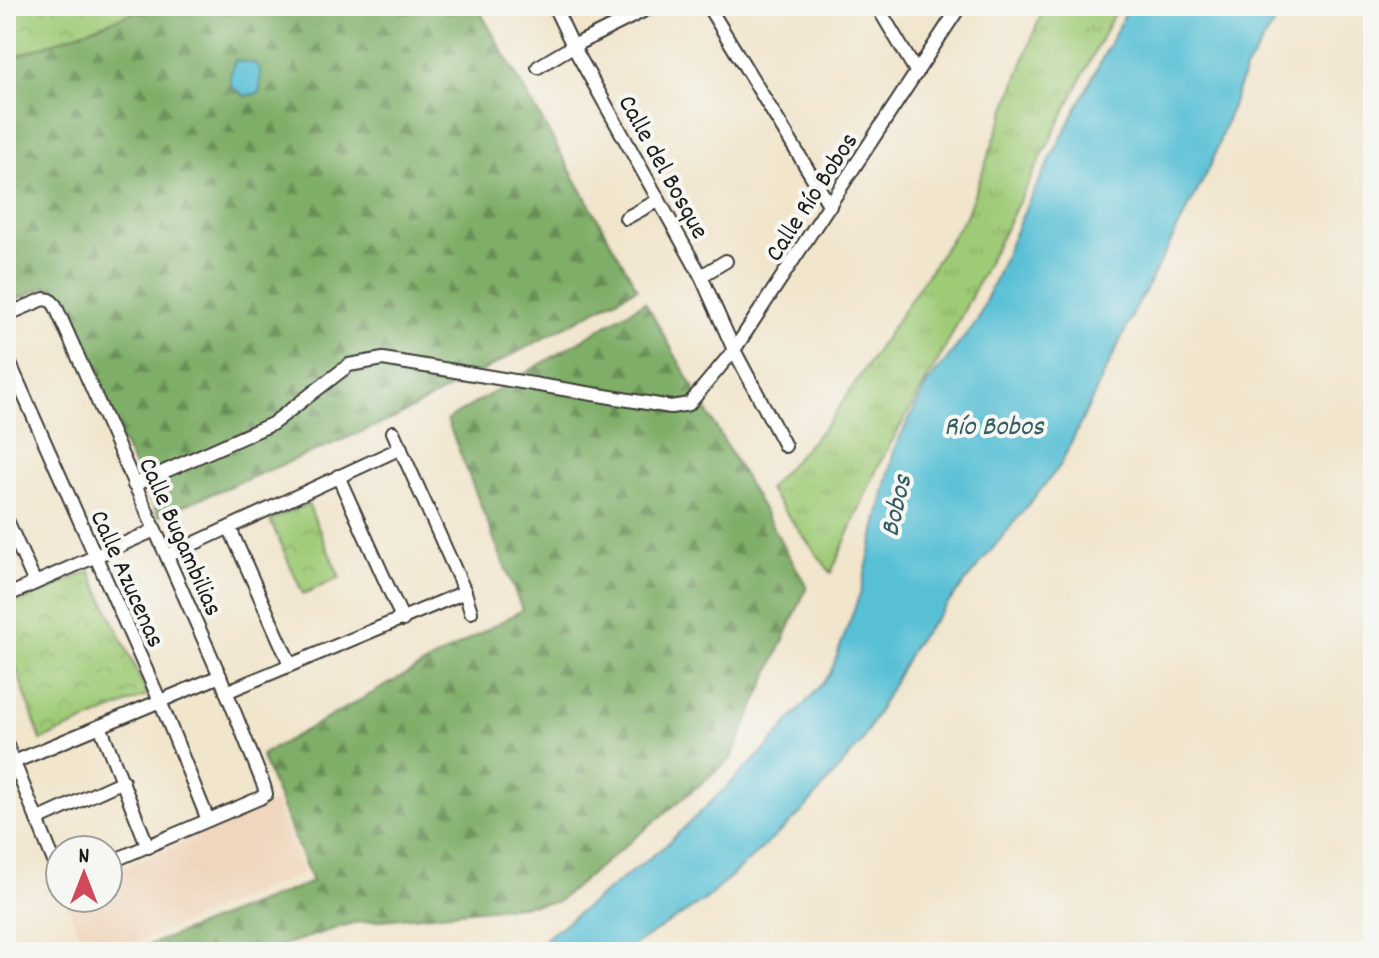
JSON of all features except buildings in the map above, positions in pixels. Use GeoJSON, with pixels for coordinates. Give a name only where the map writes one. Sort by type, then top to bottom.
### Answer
{"type":"FeatureCollection","features":[{"type":"Feature","properties":{"kind":"street","name":"Calle del Bosque"},"geometry":{"type":"LineString","coordinates":[[554,6],[573,46],[701,276],[734,350],[785,446]]}},
{"type":"Feature","properties":{"kind":"street"},"geometry":{"type":"LineString","coordinates":[[538,67],[653,6]]}},
{"type":"Feature","properties":{"kind":"street"},"geometry":{"type":"LineString","coordinates":[[708,6],[830,206]]}},
{"type":"Feature","properties":{"kind":"street"},"geometry":{"type":"LineString","coordinates":[[877,6],[917,73]]}},
{"type":"Feature","properties":{"kind":"street","name":"Calle Río Bobos"},"geometry":{"type":"LineString","coordinates":[[134,485],[272,424],[349,365],[383,359],[671,407],[689,404],[734,350],[960,6]]}},
{"type":"Feature","properties":{"kind":"street"},"geometry":{"type":"LineString","coordinates":[[626,218],[659,200]]}},
{"type":"Feature","properties":{"kind":"street"},"geometry":{"type":"LineString","coordinates":[[701,276],[726,261]]}},
{"type":"Feature","properties":{"kind":"street","name":"Calle Bugambilias"},"geometry":{"type":"LineString","coordinates":[[6,315],[44,299],[55,305],[220,676],[266,794],[208,820]]}},
{"type":"Feature","properties":{"kind":"street","name":"Calle Azucenas"},"geometry":{"type":"LineString","coordinates":[[6,355],[160,701],[208,820]]}},
{"type":"Feature","properties":{"kind":"street"},"geometry":{"type":"LineString","coordinates":[[393,432],[465,592],[471,612]]}},
{"type":"Feature","properties":{"kind":"street"},"geometry":{"type":"LineString","coordinates":[[167,556],[401,448]]}},
{"type":"Feature","properties":{"kind":"street"},"geometry":{"type":"LineString","coordinates":[[338,476],[403,620]]}},
{"type":"Feature","properties":{"kind":"street"},"geometry":{"type":"LineString","coordinates":[[7,523],[35,583]]}},
{"type":"Feature","properties":{"kind":"street"},"geometry":{"type":"LineString","coordinates":[[230,529],[290,664]]}},
{"type":"Feature","properties":{"kind":"street"},"geometry":{"type":"LineString","coordinates":[[6,596],[155,530]]}},
{"type":"Feature","properties":{"kind":"street"},"geometry":{"type":"LineString","coordinates":[[226,692],[465,592]]}},
{"type":"Feature","properties":{"kind":"street"},"geometry":{"type":"LineString","coordinates":[[14,762],[220,676]]}},
{"type":"Feature","properties":{"kind":"street"},"geometry":{"type":"LineString","coordinates":[[100,726],[148,847]]}},
{"type":"Feature","properties":{"kind":"street"},"geometry":{"type":"LineString","coordinates":[[6,743],[44,837]]}},
{"type":"Feature","properties":{"kind":"street"},"geometry":{"type":"LineString","coordinates":[[37,820],[123,781]]}},
{"type":"Feature","properties":{"kind":"street"},"geometry":{"type":"LineString","coordinates":[[124,857],[208,820]]}},
{"type":"Feature","properties":{"kind":"shaded area"},"geometry":{"type":"Polygon","coordinates":[[[275,802],[303,873],[113,952],[87,952],[71,914],[124,914],[124,868],[275,802]]]}},
{"type":"Feature","properties":{"kind":"green space"},"geometry":{"type":"Polygon","coordinates":[[[6,6],[151,6],[6,60],[6,6]]]}},
{"type":"Feature","properties":{"kind":"green space"},"geometry":{"type":"Polygon","coordinates":[[[151,6],[477,6],[637,288],[395,418],[158,516],[47,286],[6,304],[6,60],[151,6]]]}},
{"type":"Feature","properties":{"kind":"green space"},"geometry":{"type":"Polygon","coordinates":[[[1044,6],[1118,6],[944,350],[879,464],[831,573],[768,489],[830,421],[966,216],[1044,6]]]}},
{"type":"Feature","properties":{"kind":"green space"},"geometry":{"type":"Polygon","coordinates":[[[645,302],[807,587],[731,759],[557,902],[353,923],[261,952],[131,952],[312,882],[261,755],[522,610],[447,420],[645,302]]]}},
{"type":"Feature","properties":{"kind":"green space"},"geometry":{"type":"Polygon","coordinates":[[[308,504],[340,578],[303,594],[270,520],[308,504]]]}},
{"type":"Feature","properties":{"kind":"green space"},"geometry":{"type":"Polygon","coordinates":[[[90,571],[148,695],[41,740],[6,639],[6,607],[90,571]]]}},
{"type":"Feature","properties":{"kind":"water","name":"Río Bobos"},"geometry":{"type":"Polygon","coordinates":[[[1129,6],[1285,6],[1245,70],[1210,167],[1134,312],[1060,466],[914,645],[861,743],[801,813],[705,900],[623,952],[528,952],[665,846],[766,749],[830,674],[861,591],[895,447],[927,384],[977,321],[1026,207],[1129,6]]]}},
{"type":"Feature","properties":{"kind":"water"},"geometry":{"type":"Polygon","coordinates":[[[235,60],[256,64],[260,70],[260,93],[245,96],[232,87],[230,77],[235,60]]]}},
{"type":"Feature","properties":{"kind":"water label","name":"Bobos"},"geometry":{"type":"Point","coordinates":[894,505]}}]}
